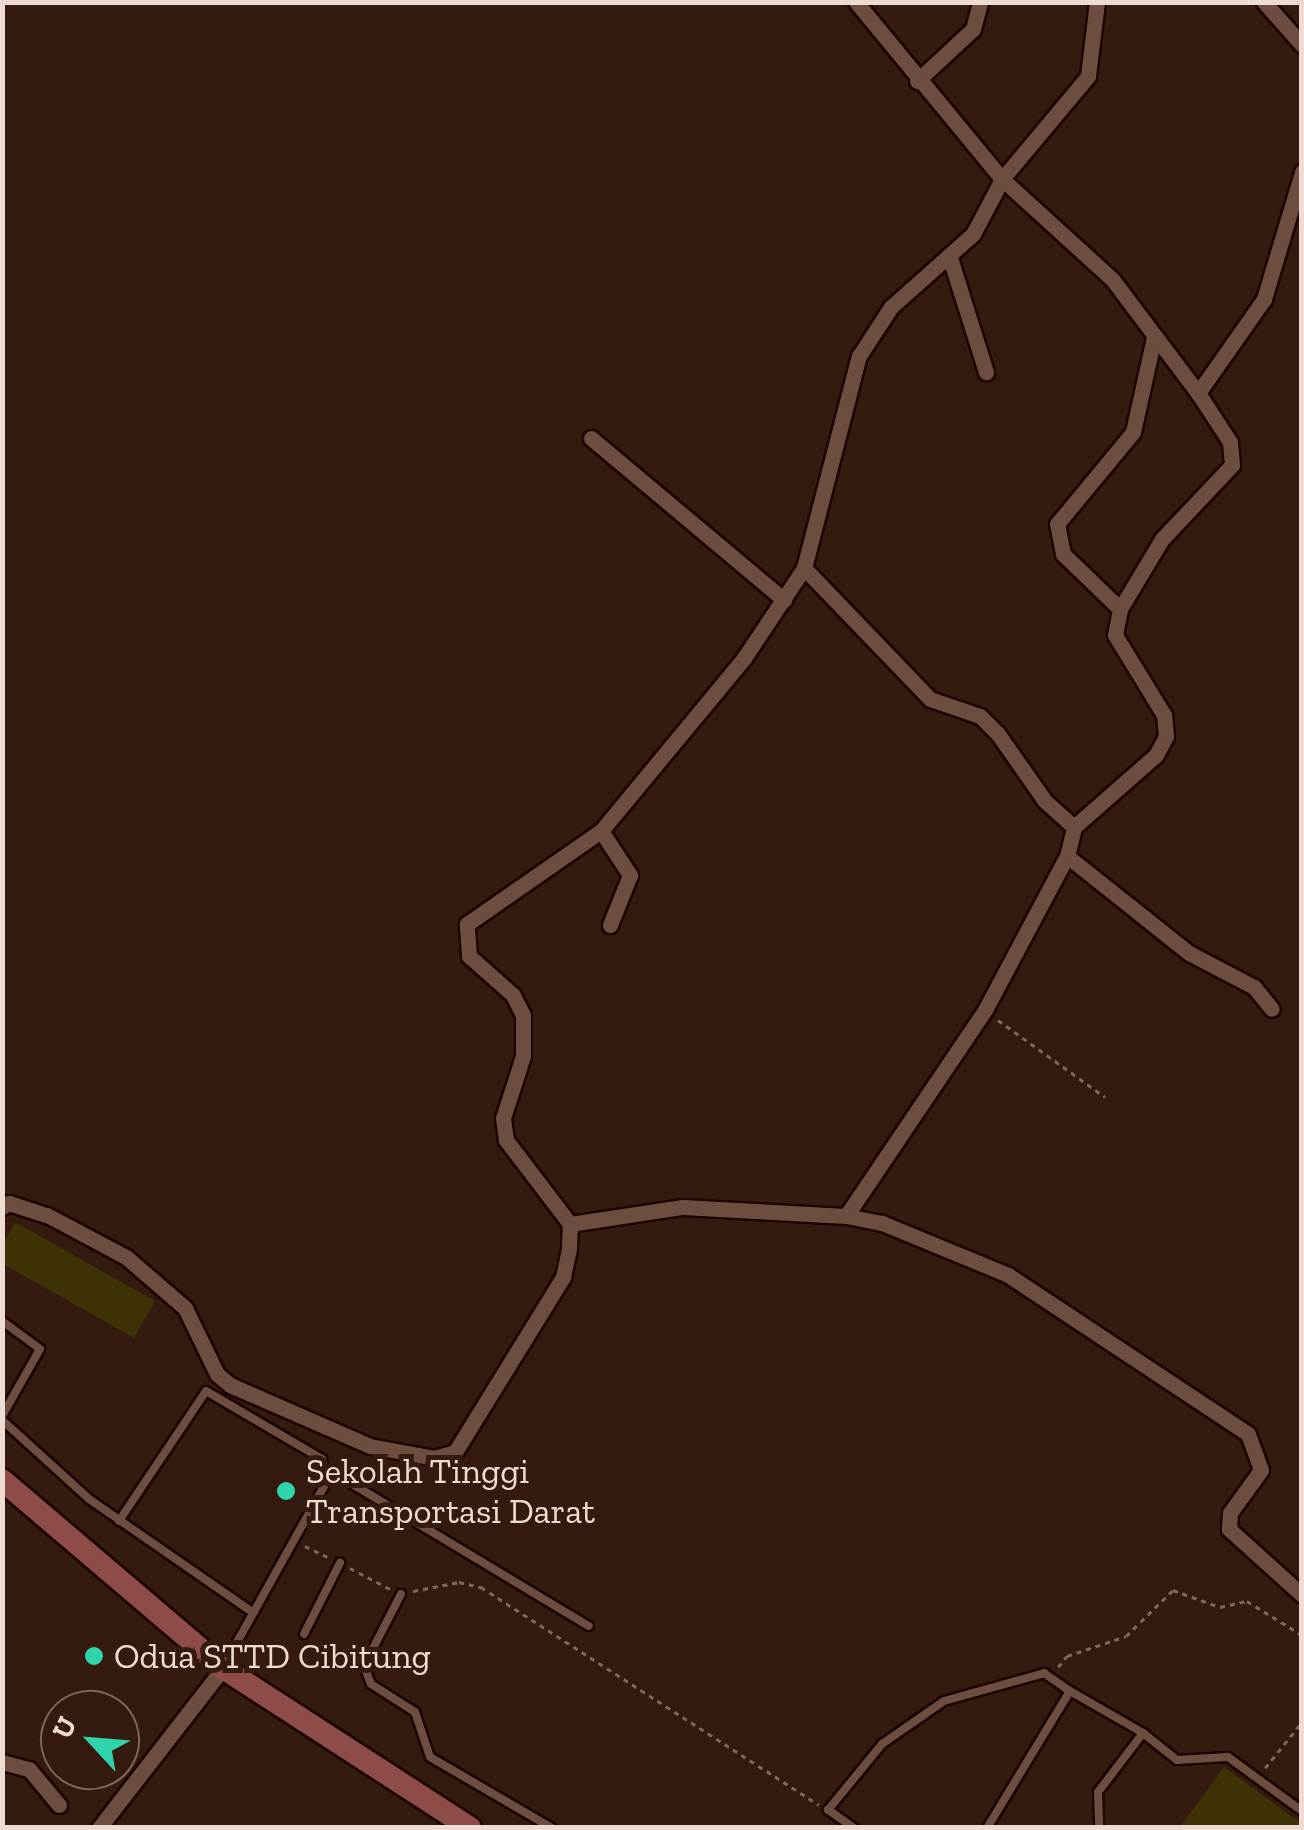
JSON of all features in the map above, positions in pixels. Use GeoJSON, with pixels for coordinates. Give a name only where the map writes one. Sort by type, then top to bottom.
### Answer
{"type":"FeatureCollection","features":[{"type":"Feature","properties":{"kind":"main road"},"geometry":{"type":"LineString","coordinates":[[2,1480],[223,1668],[470,1828]]}},
{"type":"Feature","properties":{"kind":"street"},"geometry":{"type":"LineString","coordinates":[[846,1216],[985,1010],[1067,856],[1074,827],[1156,754],[1166,736],[1164,715],[1119,644],[1120,609],[1162,539],[1232,465],[1230,442],[1198,392],[1113,280],[1002,179],[917,81],[856,2]]}},
{"type":"Feature","properties":{"kind":"street"},"geometry":{"type":"LineString","coordinates":[[917,81],[973,29],[980,2]]}},
{"type":"Feature","properties":{"kind":"street"},"geometry":{"type":"LineString","coordinates":[[2,1208],[9,1204],[47,1215],[126,1257],[184,1308],[217,1374],[230,1385],[310,1426],[434,1458],[456,1452],[563,1277],[570,1224],[506,1140],[503,1118],[524,1056],[523,1016],[513,995],[470,956],[464,936],[474,915],[536,881],[601,831],[784,600],[804,568],[859,356],[891,307],[950,258],[988,214],[1002,179],[1088,76],[1097,2]]}},
{"type":"Feature","properties":{"kind":"street"},"geometry":{"type":"LineString","coordinates":[[1264,2],[1302,45]]}},
{"type":"Feature","properties":{"kind":"street"},"geometry":{"type":"LineString","coordinates":[[1198,392],[1264,299],[1302,172]]}},
{"type":"Feature","properties":{"kind":"street"},"geometry":{"type":"LineString","coordinates":[[950,258],[986,372]]}},
{"type":"Feature","properties":{"kind":"street"},"geometry":{"type":"LineString","coordinates":[[1120,609],[1064,554],[1057,524],[1133,432],[1154,337]]}},
{"type":"Feature","properties":{"kind":"street"},"geometry":{"type":"LineString","coordinates":[[592,438],[784,600]]}},
{"type":"Feature","properties":{"kind":"street"},"geometry":{"type":"LineString","coordinates":[[804,568],[930,698],[980,716],[998,734],[1045,801],[1074,827]]}},
{"type":"Feature","properties":{"kind":"street"},"geometry":{"type":"LineString","coordinates":[[601,831],[630,875],[610,925]]}},
{"type":"Feature","properties":{"kind":"street"},"geometry":{"type":"LineString","coordinates":[[1067,856],[1190,953],[1254,987],[1272,1009]]}},
{"type":"Feature","properties":{"kind":"street"},"geometry":{"type":"LineString","coordinates":[[570,1224],[683,1207],[846,1216],[882,1223],[1008,1275],[1238,1426],[1262,1460],[1230,1513],[1230,1529],[1302,1595]]}},
{"type":"Feature","properties":{"kind":"street"},"geometry":{"type":"LineString","coordinates":[[100,1828],[223,1668]]}},
{"type":"Feature","properties":{"kind":"street"},"geometry":{"type":"LineString","coordinates":[[2,1762],[29,1769],[59,1805]]}},
{"type":"Feature","properties":{"kind":"lane"},"geometry":{"type":"LineString","coordinates":[[2,1320],[40,1349],[2,1418],[119,1521],[250,1611]]}},
{"type":"Feature","properties":{"kind":"lane"},"geometry":{"type":"LineString","coordinates":[[119,1521],[206,1391],[311,1449],[329,1470],[589,1626]]}},
{"type":"Feature","properties":{"kind":"lane"},"geometry":{"type":"LineString","coordinates":[[223,1668],[250,1611],[295,1541],[329,1470]]}},
{"type":"Feature","properties":{"kind":"lane"},"geometry":{"type":"LineString","coordinates":[[304,1634],[340,1563]]}},
{"type":"Feature","properties":{"kind":"lane"},"geometry":{"type":"LineString","coordinates":[[402,1594],[364,1666],[371,1684],[415,1712],[430,1757],[552,1828]]}},
{"type":"Feature","properties":{"kind":"lane"},"geometry":{"type":"LineString","coordinates":[[854,1828],[828,1810],[882,1744],[944,1701],[1018,1676],[1050,1675],[1070,1692],[1142,1733],[1176,1760],[1221,1756],[1258,1777],[1302,1811]]}},
{"type":"Feature","properties":{"kind":"lane"},"geometry":{"type":"LineString","coordinates":[[986,1828],[1070,1692]]}},
{"type":"Feature","properties":{"kind":"lane"},"geometry":{"type":"LineString","coordinates":[[1099,1828],[1098,1792],[1142,1733]]}},
{"type":"Feature","properties":{"kind":"path"},"geometry":{"type":"LineString","coordinates":[[985,1010],[1104,1097]]}},
{"type":"Feature","properties":{"kind":"path"},"geometry":{"type":"LineString","coordinates":[[295,1541],[402,1594],[471,1582],[828,1810]]}},
{"type":"Feature","properties":{"kind":"path"},"geometry":{"type":"LineString","coordinates":[[1050,1675],[1067,1656],[1126,1636],[1173,1590],[1220,1607],[1247,1600],[1302,1635]]}},
{"type":"Feature","properties":{"kind":"path"},"geometry":{"type":"LineString","coordinates":[[1258,1777],[1302,1722]]}},
{"type":"Feature","properties":{"kind":"shaded area"},"geometry":{"type":"Polygon","coordinates":[[[15,1222],[155,1301],[134,1338],[3,1264],[3,1244],[15,1222]]]}},
{"type":"Feature","properties":{"kind":"shaded area"},"geometry":{"type":"Polygon","coordinates":[[[1224,1767],[1301,1823],[1301,1827],[1180,1827],[1224,1767]]]}},
{"type":"Feature","properties":{"kind":"place","name":"Sekolah Tinggi Transportasi Darat"},"geometry":{"type":"Point","coordinates":[286,1491]}},
{"type":"Feature","properties":{"kind":"place","name":"Odua STTD Cibitung"},"geometry":{"type":"Point","coordinates":[94,1656]}}]}
